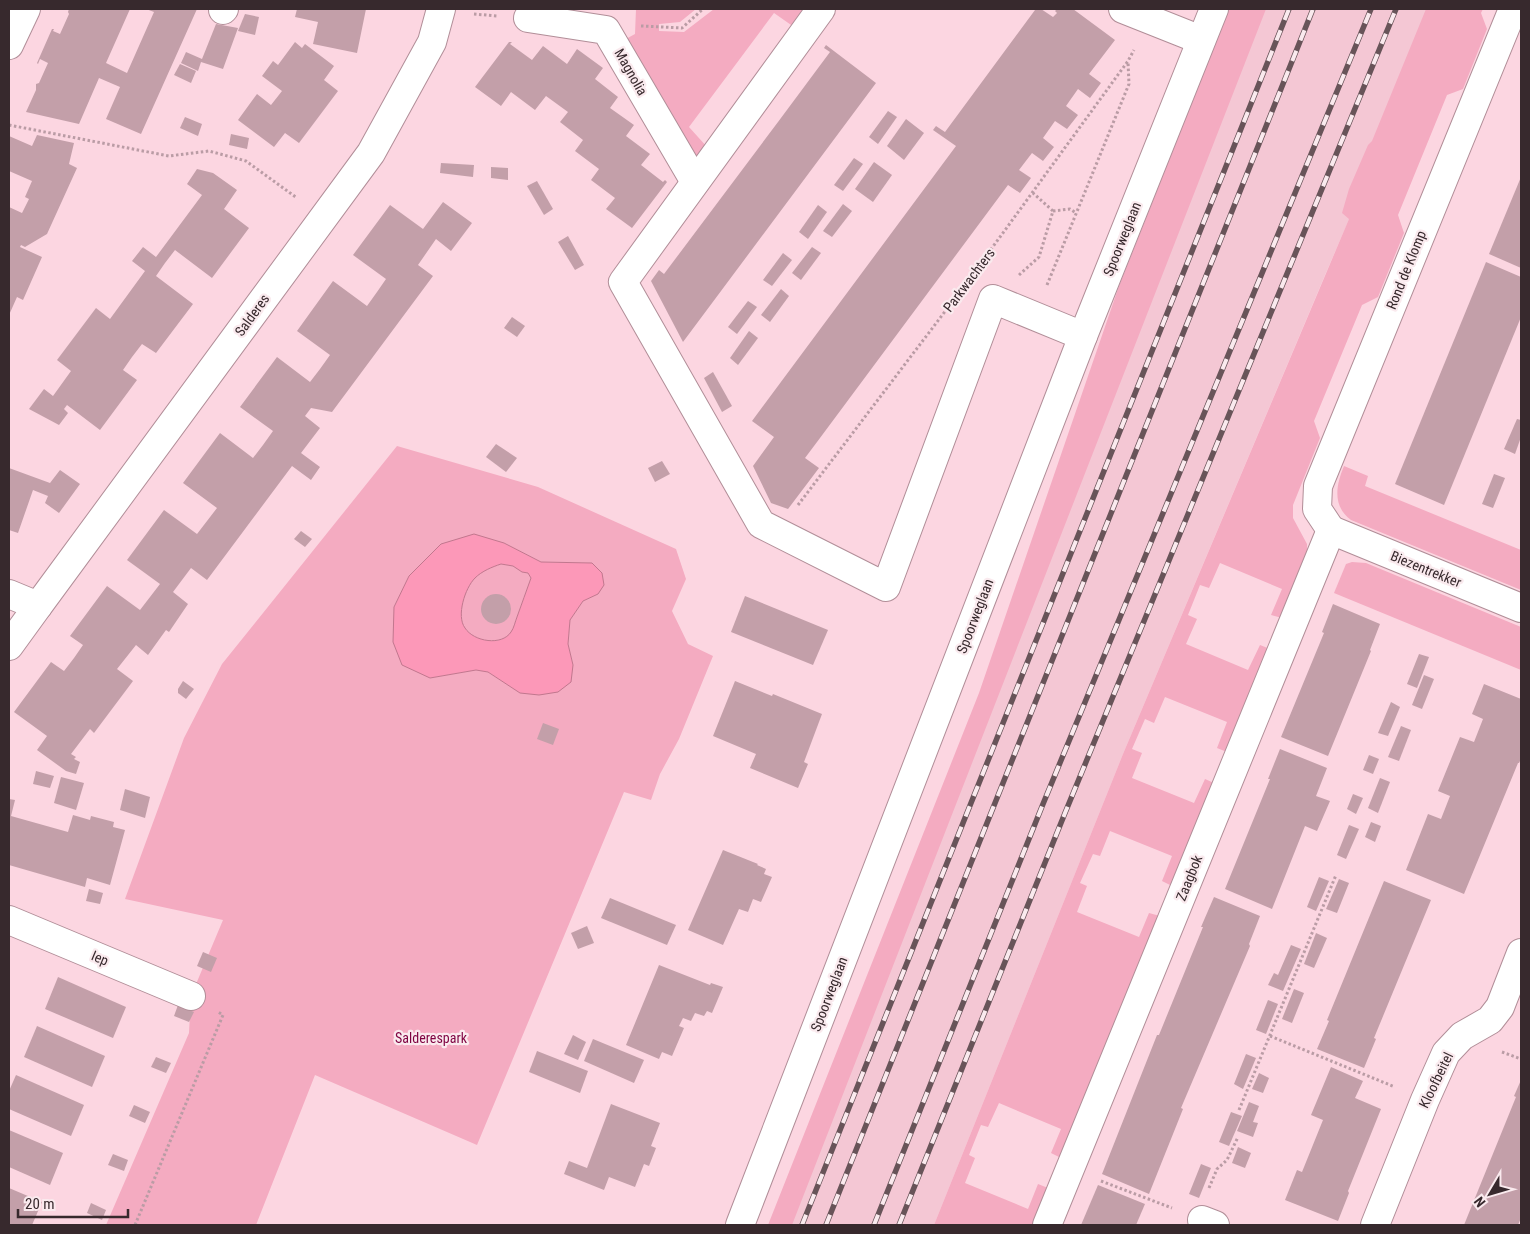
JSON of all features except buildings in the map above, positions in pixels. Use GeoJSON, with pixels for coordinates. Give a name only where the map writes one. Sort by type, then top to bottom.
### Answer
{"type":"FeatureCollection","features":[{"type":"Feature","properties":{"kind":"street"},"geometry":{"type":"LineString","coordinates":[[9,45],[26,9]]}},
{"type":"Feature","properties":{"kind":"street"},"geometry":{"type":"LineString","coordinates":[[821,9],[623,282],[761,524],[886,588],[993,299],[1083,336]]}},
{"type":"Feature","properties":{"kind":"street"},"geometry":{"type":"LineString","coordinates":[[1123,9],[1201,40]]}},
{"type":"Feature","properties":{"kind":"street","name":"Spoorweglaan"},"geometry":{"type":"LineString","coordinates":[[740,1225],[1083,336],[1214,9]]}},
{"type":"Feature","properties":{"kind":"street","name":"Rond de Klomp"},"geometry":{"type":"LineString","coordinates":[[1331,530],[1317,509],[1318,486],[1513,9]]}},
{"type":"Feature","properties":{"kind":"street","name":"Salderes"},"geometry":{"type":"LineString","coordinates":[[9,646],[371,153],[432,42],[441,10]]}},
{"type":"Feature","properties":{"kind":"street"},"geometry":{"type":"LineString","coordinates":[[528,18],[606,30]]}},
{"type":"Feature","properties":{"kind":"street","name":"Magnolia"},"geometry":{"type":"LineString","coordinates":[[606,30],[695,182]]}},
{"type":"Feature","properties":{"kind":"street","name":"Biezentrekker"},"geometry":{"type":"LineString","coordinates":[[1331,530],[1521,608]]}},
{"type":"Feature","properties":{"kind":"street","name":"Zaagbok"},"geometry":{"type":"LineString","coordinates":[[1047,1225],[1331,530]]}},
{"type":"Feature","properties":{"kind":"street"},"geometry":{"type":"LineString","coordinates":[[9,594],[38,606]]}},
{"type":"Feature","properties":{"kind":"street","name":"Iep"},"geometry":{"type":"LineString","coordinates":[[9,920],[191,996]]}},
{"type":"Feature","properties":{"kind":"street","name":"Kloofbeitel"},"geometry":{"type":"LineString","coordinates":[[1375,1225],[1446,1053],[1462,1036],[1490,1020],[1500,1007],[1521,953]]}},
{"type":"Feature","properties":{"kind":"path"},"geometry":{"type":"LineString","coordinates":[[606,30],[620,25],[682,28],[703,9]]}},
{"type":"Feature","properties":{"kind":"path"},"geometry":{"type":"LineString","coordinates":[[441,10],[528,18]]}},
{"type":"Feature","properties":{"kind":"path","name":"Parkwachters"},"geometry":{"type":"LineString","coordinates":[[971,277],[1128,61],[1150,20]]}},
{"type":"Feature","properties":{"kind":"path"},"geometry":{"type":"LineString","coordinates":[[1035,316],[1129,84],[1128,61]]}},
{"type":"Feature","properties":{"kind":"path"},"geometry":{"type":"LineString","coordinates":[[9,125],[169,156],[209,151],[246,161],[323,218]]}},
{"type":"Feature","properties":{"kind":"path"},"geometry":{"type":"LineString","coordinates":[[1033,194],[1053,212]]}},
{"type":"Feature","properties":{"kind":"path"},"geometry":{"type":"LineString","coordinates":[[1053,212],[1070,209],[1076,213]]}},
{"type":"Feature","properties":{"kind":"path"},"geometry":{"type":"LineString","coordinates":[[1008,305],[1020,272],[1039,257],[1053,212]]}},
{"type":"Feature","properties":{"kind":"path","name":"Parkwachters"},"geometry":{"type":"LineString","coordinates":[[777,532],[960,292]]}},
{"type":"Feature","properties":{"kind":"path"},"geometry":{"type":"LineString","coordinates":[[1239,1110],[1336,875]]}},
{"type":"Feature","properties":{"kind":"path"},"geometry":{"type":"LineString","coordinates":[[135,1225],[223,1015],[191,996]]}},
{"type":"Feature","properties":{"kind":"path"},"geometry":{"type":"LineString","coordinates":[[1270,1036],[1425,1100]]}},
{"type":"Feature","properties":{"kind":"path"},"geometry":{"type":"LineString","coordinates":[[1070,1169],[1204,1221],[1217,1169],[1228,1160],[1238,1137]]}},
{"type":"Feature","properties":{"kind":"shaded area"},"geometry":{"type":"Polygon","coordinates":[[[1239,9],[1440,9],[1325,275],[1123,754],[934,1225],[774,1225],[1014,619],[1239,9]]]}},
{"type":"Feature","properties":{"kind":"shaded area"},"geometry":{"type":"Polygon","coordinates":[[[474,534],[504,543],[541,562],[592,563],[602,573],[604,585],[598,594],[583,601],[570,620],[568,644],[573,665],[571,682],[558,692],[539,695],[520,693],[488,672],[476,670],[430,678],[402,665],[393,642],[394,607],[409,576],[441,544],[474,534]],[[501,564],[481,573],[471,583],[465,595],[461,617],[462,623],[469,633],[481,639],[495,641],[507,636],[512,630],[531,578],[528,573],[522,572],[513,566],[501,564]]]}},
{"type":"Feature","properties":{"kind":"green space"},"geometry":{"type":"Polygon","coordinates":[[[636,9],[696,9],[680,22],[659,24],[659,31],[684,32],[714,9],[811,9],[794,27],[774,13],[689,127],[707,147],[701,154],[693,156],[624,40],[635,34],[636,9]]]}},
{"type":"Feature","properties":{"kind":"green space"},"geometry":{"type":"Polygon","coordinates":[[[1229,9],[1266,9],[792,1225],[768,1225],[979,693],[1119,286],[1229,9]]]}},
{"type":"Feature","properties":{"kind":"green space"},"geometry":{"type":"Polygon","coordinates":[[[1426,9],[1483,9],[1481,13],[1487,29],[1463,89],[1447,95],[1398,215],[1404,233],[1378,297],[1362,305],[1314,421],[1320,438],[1293,505],[1293,518],[1307,544],[1307,558],[1282,618],[1271,615],[1282,589],[1220,563],[1209,588],[1200,585],[1188,615],[1197,619],[1186,644],[1248,670],[1260,645],[1270,649],[1227,752],[1217,748],[1227,722],[1165,697],[1154,723],[1145,719],[1132,749],[1142,753],[1132,778],[1194,803],[1205,779],[1214,783],[1172,886],[1162,881],[1172,856],[1110,831],[1100,856],[1093,854],[1080,883],[1087,886],[1077,912],[1139,937],[1149,913],[1160,916],[1061,1158],[1051,1153],[1061,1129],[999,1103],[988,1127],[981,1125],[969,1155],[975,1158],[965,1183],[1028,1209],[1038,1184],[1048,1188],[1033,1225],[934,1225],[1123,754],[1349,219],[1342,213],[1349,189],[1368,145],[1372,141],[1426,9]]]}},
{"type":"Feature","properties":{"kind":"green space","name":"Salderespark"},"geometry":{"type":"Polygon","coordinates":[[[397,446],[538,487],[676,549],[686,579],[672,611],[688,644],[713,656],[679,739],[660,774],[651,800],[624,792],[477,1145],[315,1075],[256,1225],[106,1225],[189,1033],[191,996],[223,920],[125,899],[184,738],[222,664],[397,446]],[[504,543],[441,544],[409,576],[394,607],[430,678],[476,670],[488,672],[520,693],[573,665],[568,644],[570,620],[583,601],[598,594],[592,563],[541,562],[504,543]]]}},
{"type":"Feature","properties":{"kind":"green space"},"geometry":{"type":"Polygon","coordinates":[[[1344,466],[1368,476],[1365,486],[1521,550],[1521,590],[1351,520],[1341,508],[1337,495],[1339,480],[1344,466]]]}},
{"type":"Feature","properties":{"kind":"green space"},"geometry":{"type":"Polygon","coordinates":[[[1352,562],[1366,563],[1521,627],[1521,670],[1334,593],[1346,564],[1352,562]]]}},
{"type":"Feature","properties":{"kind":"green space"},"geometry":{"type":"Polygon","coordinates":[[[501,564],[513,566],[522,572],[528,573],[531,578],[512,632],[502,639],[495,641],[481,639],[469,633],[462,623],[463,602],[474,578],[480,573],[501,564]]]}},
{"type":"Feature","properties":{"kind":"railway"},"geometry":{"type":"LineString","coordinates":[[802,1225],[1289,9]]}},
{"type":"Feature","properties":{"kind":"railway"},"geometry":{"type":"LineString","coordinates":[[826,1225],[1313,9]]}},
{"type":"Feature","properties":{"kind":"railway"},"geometry":{"type":"LineString","coordinates":[[874,1225],[1043,804],[1371,9]]}},
{"type":"Feature","properties":{"kind":"railway"},"geometry":{"type":"LineString","coordinates":[[899,1225],[1065,813],[1396,9]]}}]}
